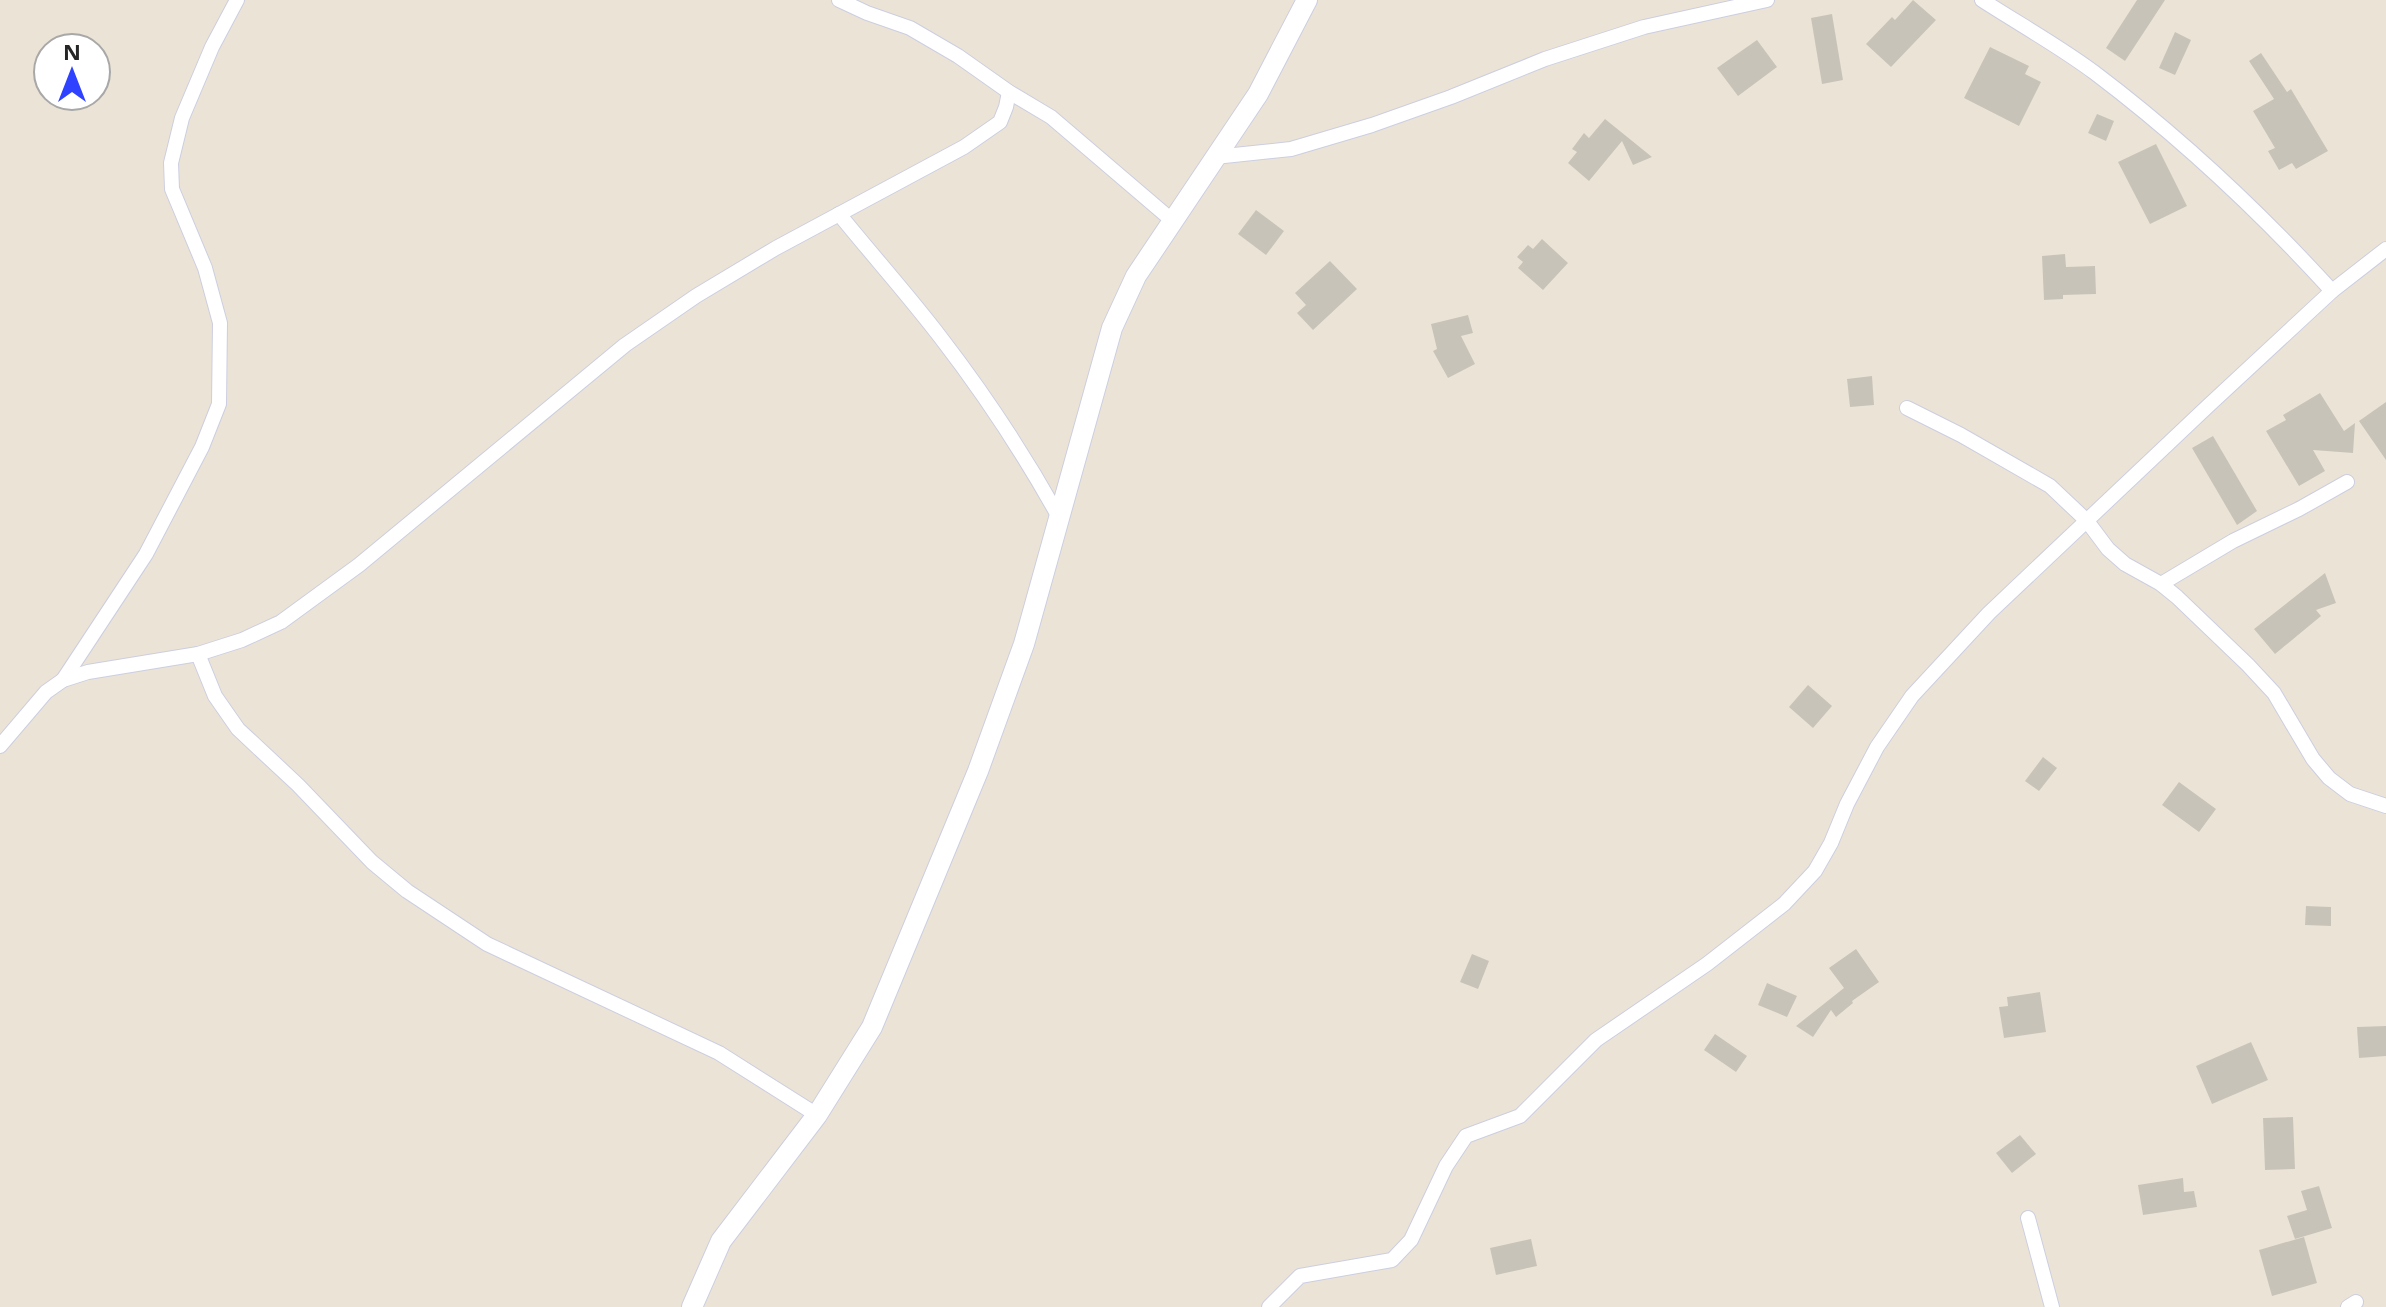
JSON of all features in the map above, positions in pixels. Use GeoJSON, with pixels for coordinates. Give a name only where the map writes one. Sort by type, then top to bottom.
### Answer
{"type":"FeatureCollection","features":[{"type":"Feature","properties":{"kind":"main road"},"geometry":{"type":"LineString","coordinates":[[692,1307],[721,1241],[817,1115],[872,1027],[978,771],[1019,658],[1112,328],[1136,276],[1258,94],[1307,0]]}},
{"type":"Feature","properties":{"kind":"street"},"geometry":{"type":"LineString","coordinates":[[63,680],[146,554],[202,447],[219,404],[220,323],[205,268],[172,189],[171,163],[182,118],[212,47],[237,0]]}},
{"type":"Feature","properties":{"kind":"street"},"geometry":{"type":"LineString","coordinates":[[839,0],[910,28],[1051,117],[1174,222]]}},
{"type":"Feature","properties":{"kind":"street"},"geometry":{"type":"LineString","coordinates":[[1215,157],[1291,149],[1372,125],[1545,59],[1644,27],[1767,0]]}},
{"type":"Feature","properties":{"kind":"street"},"geometry":{"type":"LineString","coordinates":[[1982,0],[2092,71],[2173,134],[2249,205],[2332,291]]}},
{"type":"Feature","properties":{"kind":"street"},"geometry":{"type":"LineString","coordinates":[[0,746],[46,692],[63,680],[88,672],[198,654],[242,640],[281,622],[359,565],[625,345],[696,296],[964,147],[1000,122],[1009,92]]}},
{"type":"Feature","properties":{"kind":"street"},"geometry":{"type":"LineString","coordinates":[[839,214],[940,337],[987,401],[1032,469],[1060,519]]}},
{"type":"Feature","properties":{"kind":"street"},"geometry":{"type":"LineString","coordinates":[[1269,1307],[1300,1276],[1392,1260],[1411,1240],[1446,1166],[1466,1136],[1520,1116],[1596,1040],[1707,964],[1784,904],[1815,871],[1877,747],[1912,696],[1989,613],[2332,291],[2386,249]]}},
{"type":"Feature","properties":{"kind":"street"},"geometry":{"type":"LineString","coordinates":[[1907,408],[2050,486],[2087,521],[2108,549],[2125,564],[2161,584],[2203,620],[2274,693],[2313,759],[2329,778],[2350,794],[2386,806]]}},
{"type":"Feature","properties":{"kind":"street"},"geometry":{"type":"LineString","coordinates":[[2161,584],[2233,541],[2347,482]]}},
{"type":"Feature","properties":{"kind":"street"},"geometry":{"type":"LineString","coordinates":[[198,654],[215,696],[238,729],[372,862],[407,891],[487,944],[719,1053],[817,1115]]}},
{"type":"Feature","properties":{"kind":"street"},"geometry":{"type":"LineString","coordinates":[[2028,1218],[2052,1307]]}},
{"type":"Feature","properties":{"kind":"building"},"geometry":{"type":"Polygon","coordinates":[[[1913,0],[1936,20],[1891,67],[1866,44],[1913,0]]]}},
{"type":"Feature","properties":{"kind":"building"},"geometry":{"type":"Polygon","coordinates":[[[2137,0],[2165,0],[2125,61],[2106,48],[2137,0]]]}},
{"type":"Feature","properties":{"kind":"building"},"geometry":{"type":"Polygon","coordinates":[[[1832,14],[1843,80],[1822,84],[1811,18],[1832,14]]]}},
{"type":"Feature","properties":{"kind":"building"},"geometry":{"type":"Polygon","coordinates":[[[2175,32],[2191,40],[2175,75],[2159,68],[2175,32]]]}},
{"type":"Feature","properties":{"kind":"building"},"geometry":{"type":"Polygon","coordinates":[[[1757,40],[1777,67],[1738,96],[1717,68],[1757,40]]]}},
{"type":"Feature","properties":{"kind":"building"},"geometry":{"type":"Polygon","coordinates":[[[1990,47],[2029,66],[2025,74],[2041,82],[2019,126],[1964,98],[1990,47]]]}},
{"type":"Feature","properties":{"kind":"building"},"geometry":{"type":"Polygon","coordinates":[[[2261,53],[2287,92],[2291,89],[2328,151],[2296,169],[2292,163],[2279,170],[2268,151],[2275,148],[2253,111],[2274,99],[2249,61],[2261,53]]]}},
{"type":"Feature","properties":{"kind":"building"},"geometry":{"type":"Polygon","coordinates":[[[2097,114],[2114,121],[2106,141],[2088,133],[2097,114]]]}},
{"type":"Feature","properties":{"kind":"building"},"geometry":{"type":"Polygon","coordinates":[[[1605,119],[1652,157],[1633,165],[1622,141],[1589,181],[1568,163],[1577,152],[1572,149],[1584,133],[1589,138],[1605,119]]]}},
{"type":"Feature","properties":{"kind":"building"},"geometry":{"type":"Polygon","coordinates":[[[2156,144],[2187,206],[2150,224],[2118,162],[2156,144]]]}},
{"type":"Feature","properties":{"kind":"building"},"geometry":{"type":"Polygon","coordinates":[[[1256,210],[1284,231],[1266,255],[1238,234],[1256,210]]]}},
{"type":"Feature","properties":{"kind":"building"},"geometry":{"type":"Polygon","coordinates":[[[1542,239],[1568,263],[1543,290],[1518,268],[1523,262],[1517,257],[1528,245],[1533,249],[1542,239]]]}},
{"type":"Feature","properties":{"kind":"building"},"geometry":{"type":"Polygon","coordinates":[[[2065,254],[2066,267],[2095,266],[2096,294],[2063,295],[2063,299],[2044,300],[2042,256],[2065,254]]]}},
{"type":"Feature","properties":{"kind":"building"},"geometry":{"type":"Polygon","coordinates":[[[1330,261],[1357,289],[1313,330],[1297,313],[1306,305],[1295,293],[1330,261]]]}},
{"type":"Feature","properties":{"kind":"building"},"geometry":{"type":"Polygon","coordinates":[[[1468,315],[1473,333],[1461,336],[1475,364],[1448,378],[1433,351],[1437,349],[1431,324],[1468,315]]]}},
{"type":"Feature","properties":{"kind":"building"},"geometry":{"type":"Polygon","coordinates":[[[1872,376],[1874,405],[1850,407],[1847,379],[1872,376]]]}},
{"type":"Feature","properties":{"kind":"building"},"geometry":{"type":"Polygon","coordinates":[[[2320,393],[2344,431],[2355,423],[2353,453],[2313,450],[2325,471],[2299,486],[2266,431],[2286,420],[2283,415],[2320,393]]]}},
{"type":"Feature","properties":{"kind":"building"},"geometry":{"type":"Polygon","coordinates":[[[2386,402],[2386,460],[2359,421],[2386,402]]]}},
{"type":"Feature","properties":{"kind":"building"},"geometry":{"type":"Polygon","coordinates":[[[2213,436],[2257,511],[2237,525],[2192,448],[2213,436]]]}},
{"type":"Feature","properties":{"kind":"building"},"geometry":{"type":"Polygon","coordinates":[[[2325,573],[2336,603],[2316,610],[2321,616],[2275,654],[2254,629],[2325,573]]]}},
{"type":"Feature","properties":{"kind":"building"},"geometry":{"type":"Polygon","coordinates":[[[1808,685],[1832,706],[1813,728],[1789,707],[1808,685]]]}},
{"type":"Feature","properties":{"kind":"building"},"geometry":{"type":"Polygon","coordinates":[[[2043,757],[2057,768],[2039,791],[2025,781],[2043,757]]]}},
{"type":"Feature","properties":{"kind":"building"},"geometry":{"type":"Polygon","coordinates":[[[2179,782],[2216,809],[2199,832],[2162,805],[2179,782]]]}},
{"type":"Feature","properties":{"kind":"building"},"geometry":{"type":"Polygon","coordinates":[[[2306,906],[2331,907],[2331,926],[2305,925],[2306,906]]]}},
{"type":"Feature","properties":{"kind":"building"},"geometry":{"type":"Polygon","coordinates":[[[1856,949],[1879,982],[1836,1017],[1831,1010],[1813,1037],[1796,1026],[1844,988],[1829,968],[1856,949]]]}},
{"type":"Feature","properties":{"kind":"building"},"geometry":{"type":"Polygon","coordinates":[[[1472,954],[1489,961],[1478,989],[1460,982],[1472,954]]]}},
{"type":"Feature","properties":{"kind":"building"},"geometry":{"type":"Polygon","coordinates":[[[1767,983],[1797,996],[1787,1017],[1758,1005],[1767,983]]]}},
{"type":"Feature","properties":{"kind":"building"},"geometry":{"type":"Polygon","coordinates":[[[2040,992],[2046,1032],[2004,1038],[1999,1007],[2008,1006],[2007,997],[2040,992]]]}},
{"type":"Feature","properties":{"kind":"building"},"geometry":{"type":"Polygon","coordinates":[[[2386,1026],[2386,1056],[2359,1058],[2357,1027],[2386,1026]]]}},
{"type":"Feature","properties":{"kind":"building"},"geometry":{"type":"Polygon","coordinates":[[[1715,1034],[1747,1056],[1736,1072],[1704,1050],[1715,1034]]]}},
{"type":"Feature","properties":{"kind":"building"},"geometry":{"type":"Polygon","coordinates":[[[2251,1042],[2268,1080],[2212,1104],[2196,1066],[2251,1042]]]}},
{"type":"Feature","properties":{"kind":"building"},"geometry":{"type":"Polygon","coordinates":[[[2293,1117],[2295,1169],[2265,1170],[2263,1118],[2293,1117]]]}},
{"type":"Feature","properties":{"kind":"building"},"geometry":{"type":"Polygon","coordinates":[[[2020,1135],[2036,1154],[2012,1173],[1996,1153],[2020,1135]]]}},
{"type":"Feature","properties":{"kind":"building"},"geometry":{"type":"Polygon","coordinates":[[[2183,1178],[2184,1192],[2194,1191],[2197,1207],[2143,1215],[2138,1185],[2183,1178]]]}},
{"type":"Feature","properties":{"kind":"building"},"geometry":{"type":"Polygon","coordinates":[[[2319,1186],[2332,1228],[2295,1239],[2287,1216],[2307,1210],[2301,1191],[2319,1186]]]}},
{"type":"Feature","properties":{"kind":"building"},"geometry":{"type":"Polygon","coordinates":[[[2304,1237],[2317,1283],[2272,1296],[2259,1250],[2304,1237]]]}},
{"type":"Feature","properties":{"kind":"building"},"geometry":{"type":"Polygon","coordinates":[[[1531,1239],[1537,1266],[1496,1275],[1490,1248],[1531,1239]]]}}]}
